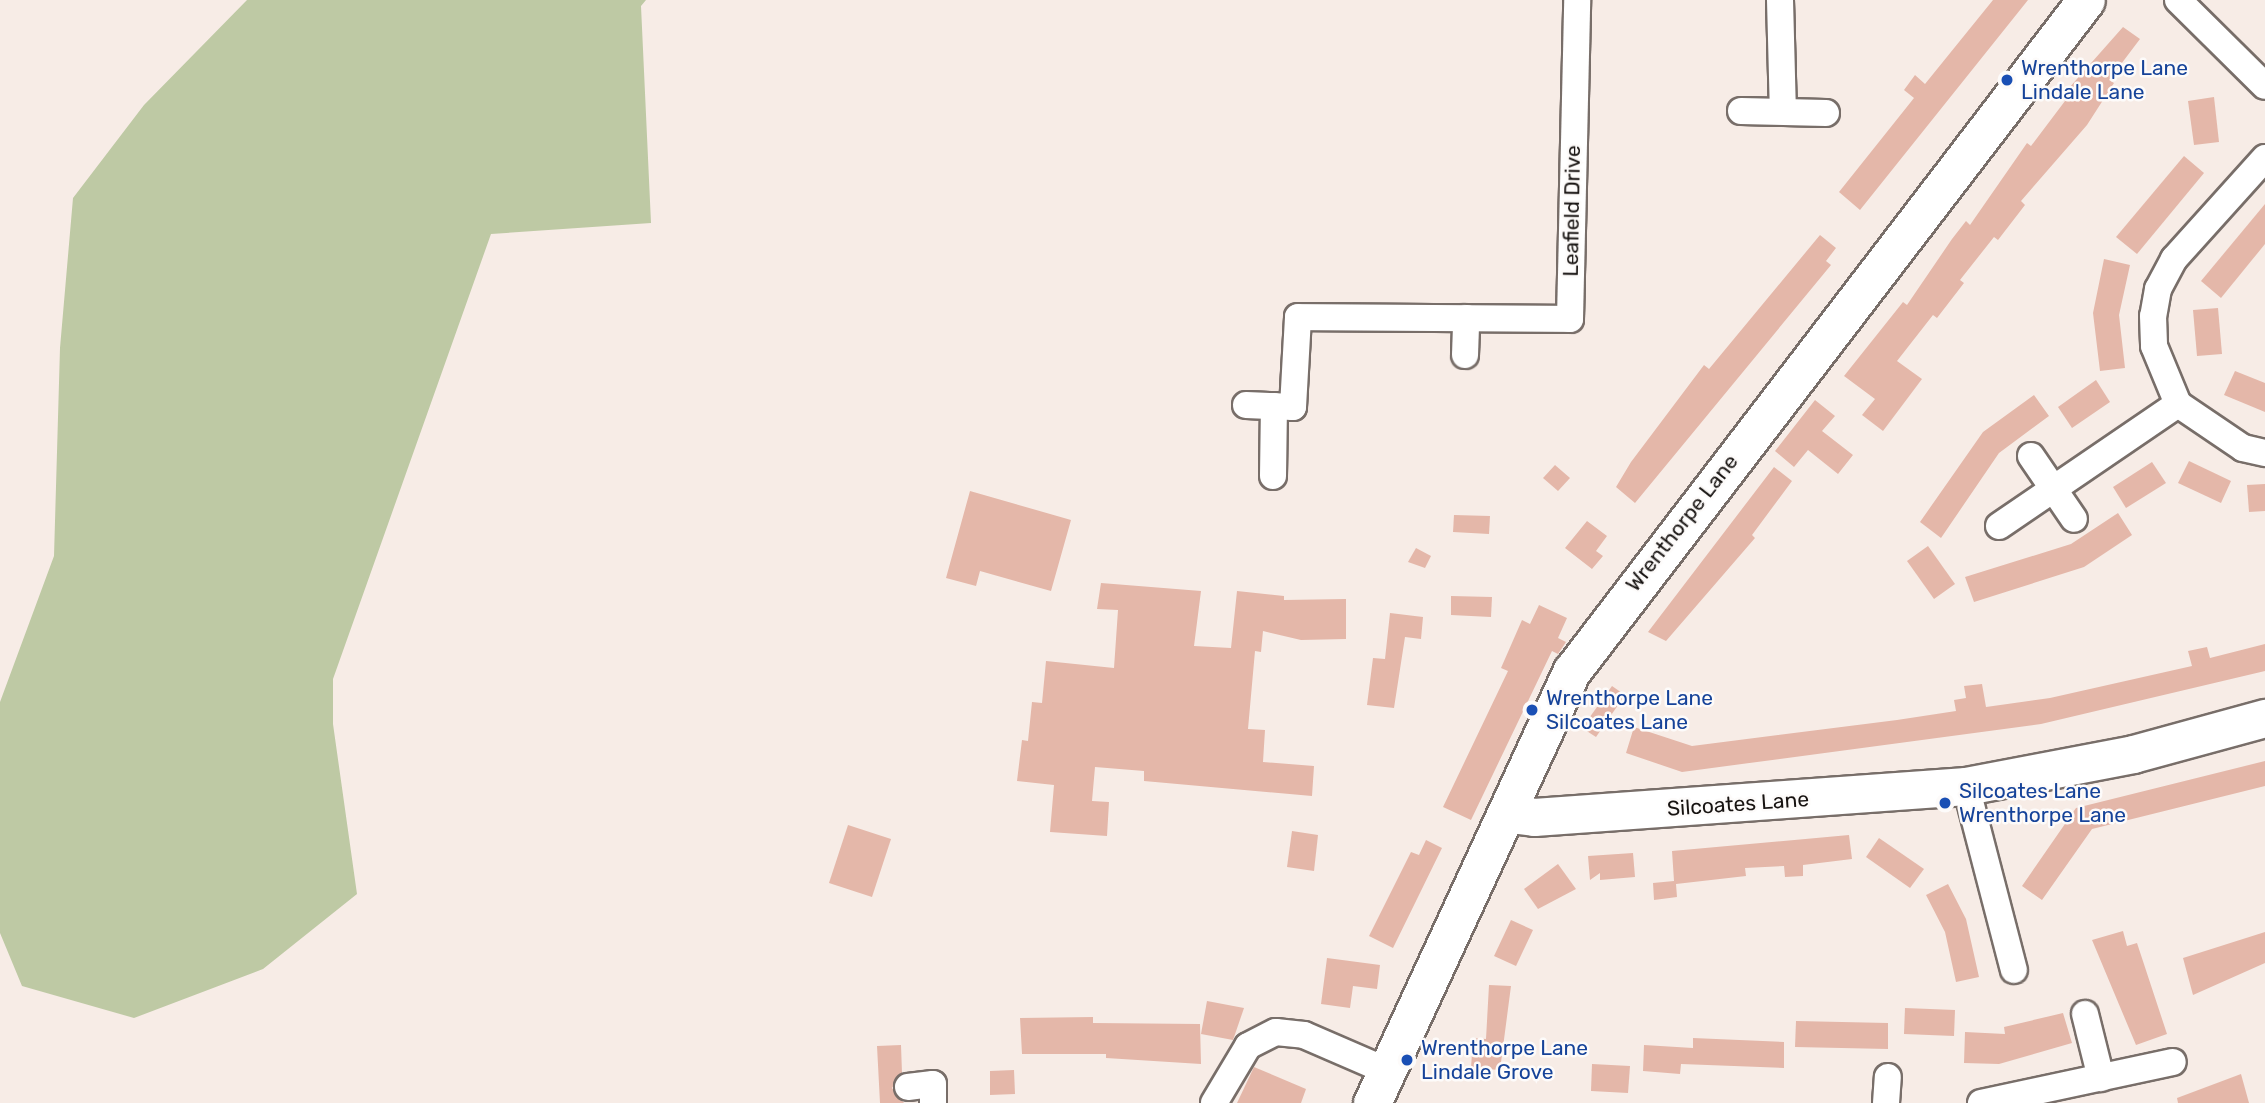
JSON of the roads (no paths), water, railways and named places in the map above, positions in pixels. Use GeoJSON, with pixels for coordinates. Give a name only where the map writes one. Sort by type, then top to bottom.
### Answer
{"type":"FeatureCollection","features":[{"type":"Feature","properties":{"kind":"street","name":"Leafield Drive"},"geometry":{"type":"LineString","coordinates":[[1274,405],[1293,407],[1298,317],[1570,319],[1577,0]]}},
{"type":"Feature","properties":{"kind":"street"},"geometry":{"type":"LineString","coordinates":[[1780,0],[1783,111]]}},
{"type":"Feature","properties":{"kind":"street","name":"Wrenthorpe Lane"},"geometry":{"type":"LineString","coordinates":[[1372,1103],[1510,814],[1572,671],[1615,610],[2086,0]]}},
{"type":"Feature","properties":{"kind":"street"},"geometry":{"type":"LineString","coordinates":[[2178,0],[2265,86]]}},
{"type":"Feature","properties":{"kind":"street"},"geometry":{"type":"LineString","coordinates":[[1741,111],[1826,113]]}},
{"type":"Feature","properties":{"kind":"street"},"geometry":{"type":"LineString","coordinates":[[2265,158],[2190,238],[2158,289],[2154,346],[2178,404],[2243,448],[2265,453]]}},
{"type":"Feature","properties":{"kind":"street"},"geometry":{"type":"LineString","coordinates":[[1465,355],[1466,318]]}},
{"type":"Feature","properties":{"kind":"street"},"geometry":{"type":"LineString","coordinates":[[1999,524],[2178,404]]}},
{"type":"Feature","properties":{"kind":"street"},"geometry":{"type":"LineString","coordinates":[[1246,405],[1274,405],[1273,476]]}},
{"type":"Feature","properties":{"kind":"street"},"geometry":{"type":"LineString","coordinates":[[2031,456],[2074,519]]}},
{"type":"Feature","properties":{"kind":"street","name":"Silcoates Lane"},"geometry":{"type":"LineString","coordinates":[[1510,814],[1548,816],[1966,786],[2133,754],[2265,718]]}},
{"type":"Feature","properties":{"kind":"street"},"geometry":{"type":"LineString","coordinates":[[1966,786],[2014,970]]}},
{"type":"Feature","properties":{"kind":"street"},"geometry":{"type":"LineString","coordinates":[[2085,1014],[2101,1078]]}},
{"type":"Feature","properties":{"kind":"street"},"geometry":{"type":"LineString","coordinates":[[1214,1103],[1248,1046],[1276,1032],[1304,1035],[1387,1071]]}},
{"type":"Feature","properties":{"kind":"street"},"geometry":{"type":"LineString","coordinates":[[1993,1102],[2173,1062]]}},
{"type":"Feature","properties":{"kind":"street"},"geometry":{"type":"LineString","coordinates":[[908,1087],[933,1084],[933,1103]]}},
{"type":"Feature","properties":{"kind":"place","name":"Wrenthorpe Lane Lindale Lane"},"geometry":{"type":"Point","coordinates":[2007,80]}},
{"type":"Feature","properties":{"kind":"place","name":"Wrenthorpe Lane Silcoates Lane"},"geometry":{"type":"Point","coordinates":[1532,710]}},
{"type":"Feature","properties":{"kind":"place","name":"Silcoates Lane Wrenthorpe Lane"},"geometry":{"type":"Point","coordinates":[1945,803]}},
{"type":"Feature","properties":{"kind":"place","name":"Wrenthorpe Lane Lindale Grove"},"geometry":{"type":"Point","coordinates":[1407,1060]}}]}
